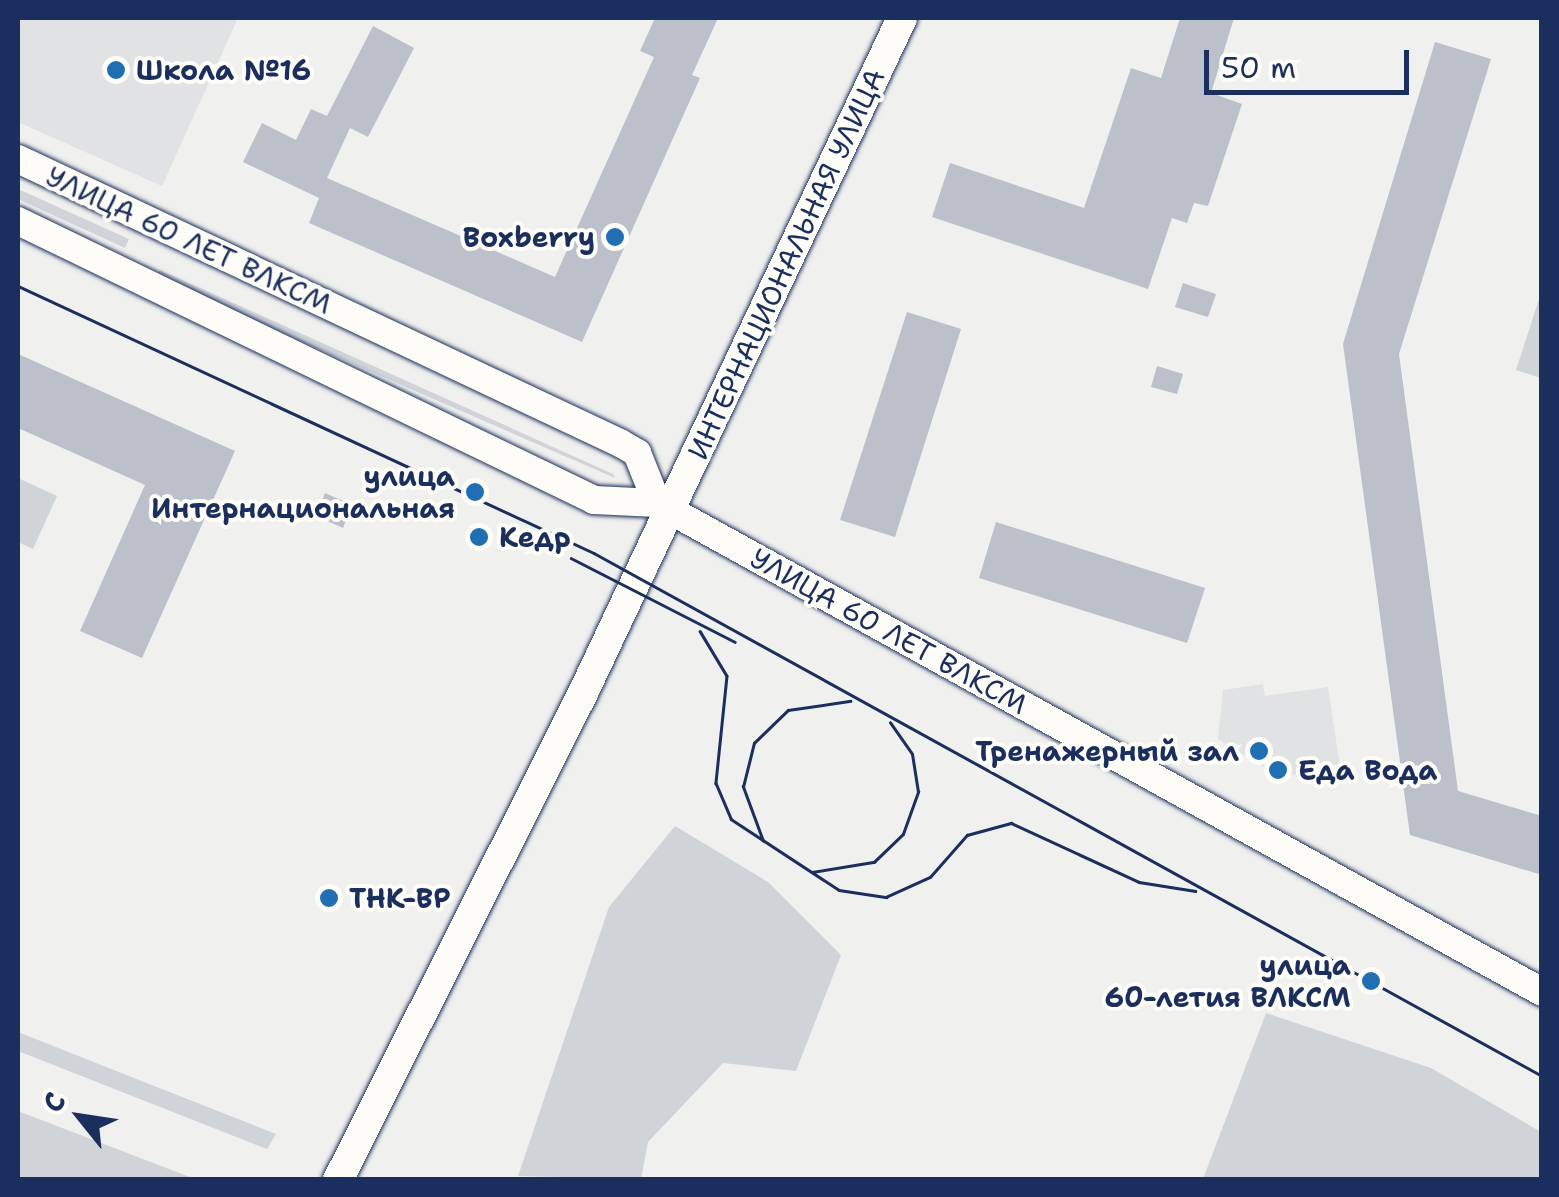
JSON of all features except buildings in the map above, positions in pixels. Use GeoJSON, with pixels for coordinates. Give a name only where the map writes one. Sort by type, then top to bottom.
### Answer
{"type":"FeatureCollection","features":[{"type":"Feature","properties":{"kind":"main road","name":"ИНТЕРНАЦИОНАЛЬНАЯ УЛИЦА"},"geometry":{"type":"LineString","coordinates":[[338,1180],[902,18]]}},
{"type":"Feature","properties":{"kind":"street","name":"УЛИЦА 60 ЛЕТ ВЛКСМ"},"geometry":{"type":"LineString","coordinates":[[18,159],[620,443],[637,453],[664,506]]}},
{"type":"Feature","properties":{"kind":"street","name":"УЛИЦА 60 ЛЕТ ВЛКСМ"},"geometry":{"type":"LineString","coordinates":[[18,220],[594,500],[664,506],[1542,992]]}},
{"type":"Feature","properties":{"kind":"shaded area","name":"Школа №16"},"geometry":{"type":"Polygon","coordinates":[[[18,18],[238,18],[162,186],[18,122],[18,18]]]}},
{"type":"Feature","properties":{"kind":"shaded area"},"geometry":{"type":"Polygon","coordinates":[[[18,189],[129,239],[125,248],[18,199],[18,189]]]}},
{"type":"Feature","properties":{"kind":"shaded area"},"geometry":{"type":"Polygon","coordinates":[[[160,270],[613,474],[615,478],[156,278],[160,270]]]}},
{"type":"Feature","properties":{"kind":"shaded area"},"geometry":{"type":"Polygon","coordinates":[[[1541,293],[1541,378],[1516,370],[1541,293]]]}},
{"type":"Feature","properties":{"kind":"shaded area"},"geometry":{"type":"Polygon","coordinates":[[[18,478],[57,496],[33,549],[18,542],[18,478]]]}},
{"type":"Feature","properties":{"kind":"shaded area"},"geometry":{"type":"Polygon","coordinates":[[[1263,684],[1265,696],[1328,687],[1341,773],[1277,775],[1218,739],[1223,690],[1263,684]]]}},
{"type":"Feature","properties":{"kind":"shaded area"},"geometry":{"type":"Polygon","coordinates":[[[675,826],[768,882],[841,955],[796,1071],[723,1063],[648,1142],[641,1179],[518,1176],[609,907],[675,826]]]}},
{"type":"Feature","properties":{"kind":"shaded area"},"geometry":{"type":"Polygon","coordinates":[[[1266,1013],[1431,1068],[1541,1132],[1541,1179],[1203,1179],[1266,1013]]]}},
{"type":"Feature","properties":{"kind":"shaded area"},"geometry":{"type":"Polygon","coordinates":[[[18,1032],[276,1134],[267,1149],[18,1051],[18,1032]]]}},
{"type":"Feature","properties":{"kind":"shaded area"},"geometry":{"type":"Polygon","coordinates":[[[18,1111],[195,1179],[18,1179],[18,1111]]]}},
{"type":"Feature","properties":{"kind":"tram line"},"geometry":{"type":"LineString","coordinates":[[18,286],[594,553],[1542,1076]]}},
{"type":"Feature","properties":{"kind":"tram line"},"geometry":{"type":"LineString","coordinates":[[571,558],[735,642]]}},
{"type":"Feature","properties":{"kind":"tram line"},"geometry":{"type":"LineString","coordinates":[[700,631],[727,676],[716,783],[731,819],[839,890],[886,897],[930,877],[967,835],[1011,823],[1139,882],[1195,891]]}},
{"type":"Feature","properties":{"kind":"tram line"},"geometry":{"type":"LineString","coordinates":[[763,841],[743,787],[754,743],[788,710],[850,701]]}},
{"type":"Feature","properties":{"kind":"tram line"},"geometry":{"type":"LineString","coordinates":[[812,872],[874,862],[903,834],[918,792],[912,754],[890,723]]}},
{"type":"Feature","properties":{"kind":"place","name":"Школа №16"},"geometry":{"type":"Point","coordinates":[116,70]}},
{"type":"Feature","properties":{"kind":"place","name":"Boxberry"},"geometry":{"type":"Point","coordinates":[615,237]}},
{"type":"Feature","properties":{"kind":"place","name":"улица Интернациональная"},"geometry":{"type":"Point","coordinates":[475,492]}},
{"type":"Feature","properties":{"kind":"place","name":"Кедр"},"geometry":{"type":"Point","coordinates":[479,537]}},
{"type":"Feature","properties":{"kind":"place","name":"Тренажерный зал"},"geometry":{"type":"Point","coordinates":[1259,751]}},
{"type":"Feature","properties":{"kind":"place","name":"Еда Вода"},"geometry":{"type":"Point","coordinates":[1278,770]}},
{"type":"Feature","properties":{"kind":"place","name":"ТНК-ВР"},"geometry":{"type":"Point","coordinates":[329,898]}},
{"type":"Feature","properties":{"kind":"place","name":"улица 60-летия ВЛКСМ"},"geometry":{"type":"Point","coordinates":[1371,981]}}]}
